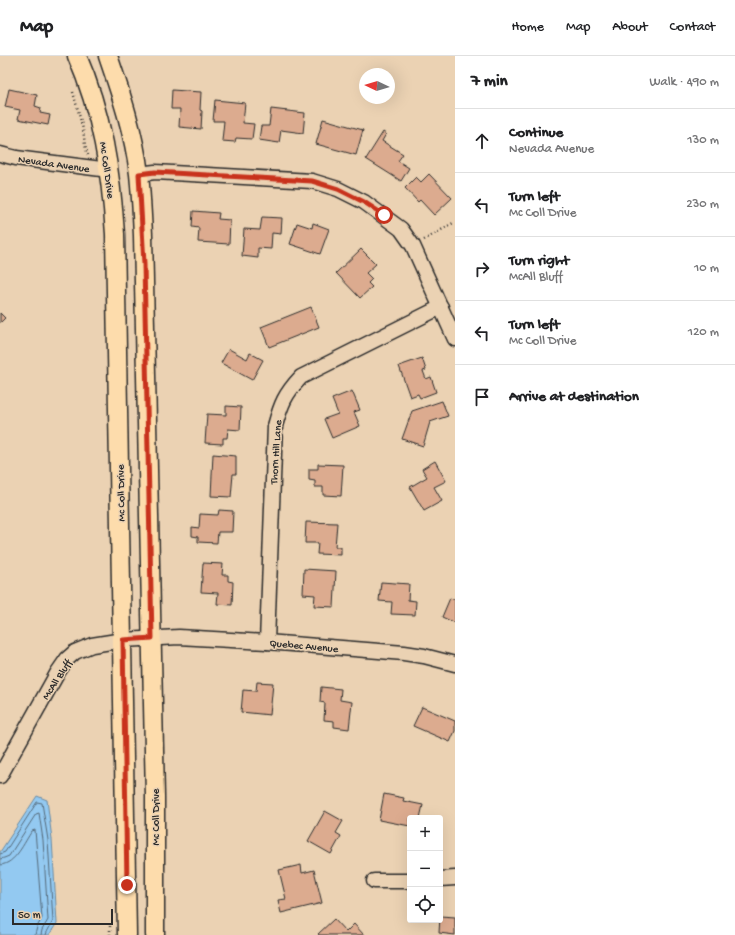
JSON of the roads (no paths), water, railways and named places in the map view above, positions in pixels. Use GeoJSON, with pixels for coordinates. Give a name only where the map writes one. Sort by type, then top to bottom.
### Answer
{"type":"FeatureCollection","features":[{"type":"Feature","properties":{"kind":"main road","name":"Mc Coll Drive"},"geometry":{"type":"LineString","coordinates":[[77,56],[98,116],[106,147],[101,169],[115,234],[127,935]]}},
{"type":"Feature","properties":{"kind":"main road","name":"Mc Coll Drive"},"geometry":{"type":"LineString","coordinates":[[108,56],[127,113],[139,174],[144,264],[155,797],[155,935]]}},
{"type":"Feature","properties":{"kind":"street","name":"Nevada Avenue"},"geometry":{"type":"LineString","coordinates":[[0,154],[16,158],[101,169]]}},
{"type":"Feature","properties":{"kind":"street"},"geometry":{"type":"LineString","coordinates":[[139,174],[155,172],[312,181],[338,189],[364,202],[401,229],[413,246],[455,338]]}},
{"type":"Feature","properties":{"kind":"street","name":"Thorn Hill Lane"},"geometry":{"type":"LineString","coordinates":[[267,642],[275,426],[280,406],[290,389],[301,377],[441,307]]}},
{"type":"Feature","properties":{"kind":"street","name":"McAll Bluff"},"geometry":{"type":"LineString","coordinates":[[0,776],[58,672],[67,659],[75,652],[92,644],[152,638]]}},
{"type":"Feature","properties":{"kind":"street","name":"Quebec Avenue"},"geometry":{"type":"LineString","coordinates":[[152,638],[267,642],[404,653],[424,656],[455,664]]}},
{"type":"Feature","properties":{"kind":"street"},"geometry":{"type":"LineString","coordinates":[[443,879],[455,878]]}},
{"type":"Feature","properties":{"kind":"street"},"geometry":{"type":"LineString","coordinates":[[374,881],[407,880]]}},
{"type":"Feature","properties":{"kind":"water"},"geometry":{"type":"Polygon","coordinates":[[[37,796],[47,800],[52,839],[57,923],[49,935],[0,935],[0,852],[37,796]]]}}]}
